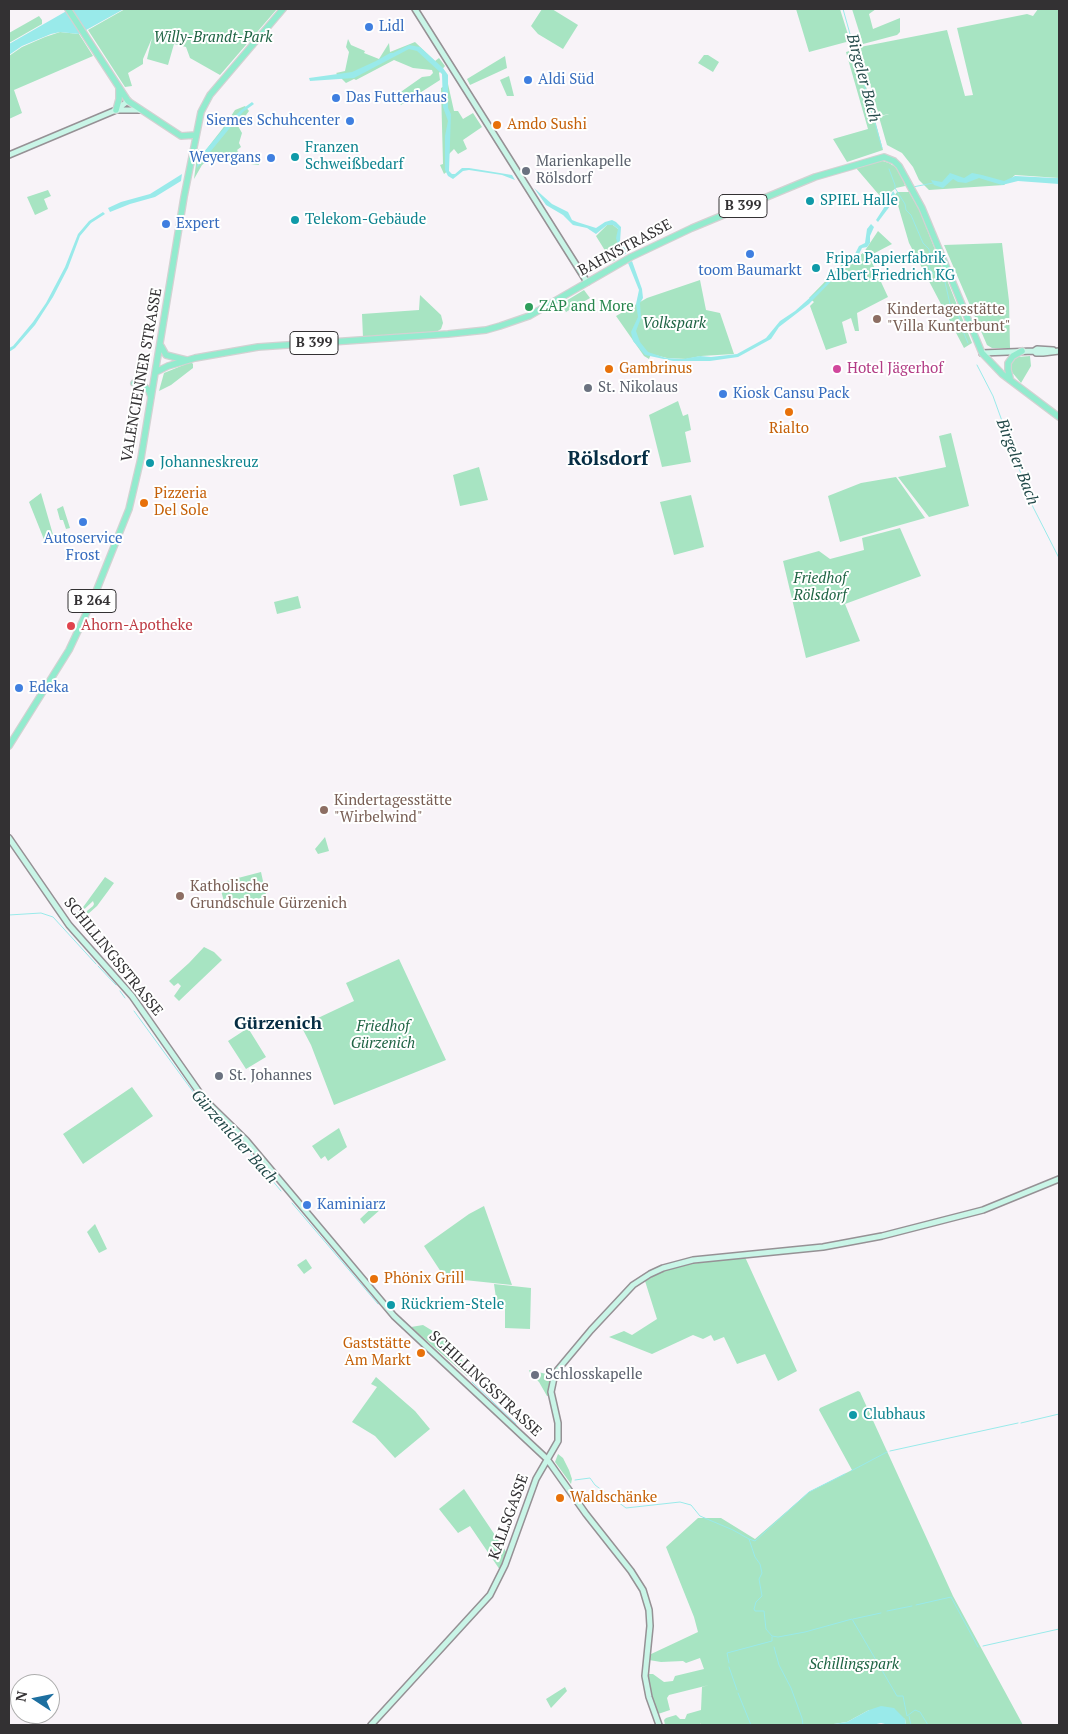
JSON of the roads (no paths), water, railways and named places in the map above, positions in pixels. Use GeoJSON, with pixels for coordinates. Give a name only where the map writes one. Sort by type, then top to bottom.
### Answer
{"type":"FeatureCollection","features":[{"type":"Feature","properties":{"kind":"main road"},"geometry":{"type":"LineString","coordinates":[[68,9],[128,101],[181,136],[193,149]]}},
{"type":"Feature","properties":{"kind":"main road","name":"VALENCIENNER STRASSE"},"geometry":{"type":"LineString","coordinates":[[9,746],[69,650],[96,592],[129,509],[138,474],[152,399],[193,149],[201,112],[210,95],[283,9]]}},
{"type":"Feature","properties":{"kind":"main road"},"geometry":{"type":"LineString","coordinates":[[116,110],[119,88]]}},
{"type":"Feature","properties":{"kind":"main road"},"geometry":{"type":"LineString","coordinates":[[181,136],[196,135]]}},
{"type":"Feature","properties":{"kind":"main road","name":"BAHNSTRASSE"},"geometry":{"type":"LineString","coordinates":[[156,372],[168,366],[189,360],[258,347],[419,337],[486,330],[529,316],[631,257],[692,228],[809,179],[879,157],[889,158],[900,166],[912,188],[982,353]]}},
{"type":"Feature","properties":{"kind":"main road"},"geometry":{"type":"LineString","coordinates":[[160,344],[166,355],[189,360]]}},
{"type":"Feature","properties":{"kind":"main road"},"geometry":{"type":"LineString","coordinates":[[1011,380],[1008,363],[1013,356],[1022,351]]}},
{"type":"Feature","properties":{"kind":"main road","name":"B 399"},"geometry":{"type":"LineString","coordinates":[[982,353],[1011,380],[1059,417]]}},
{"type":"Feature","properties":{"kind":"main road"},"geometry":{"type":"LineString","coordinates":[[134,383],[145,387],[152,399]]}},
{"type":"Feature","properties":{"kind":"street"},"geometry":{"type":"LineString","coordinates":[[415,9],[588,282]]}},
{"type":"Feature","properties":{"kind":"street"},"geometry":{"type":"LineString","coordinates":[[9,155],[116,110],[128,101]]}},
{"type":"Feature","properties":{"kind":"street"},"geometry":{"type":"LineString","coordinates":[[116,110],[140,110]]}},
{"type":"Feature","properties":{"kind":"street"},"geometry":{"type":"LineString","coordinates":[[982,353],[1057,351]]}},
{"type":"Feature","properties":{"kind":"street","name":"SCHILLINGSSTRASSE"},"geometry":{"type":"LineString","coordinates":[[9,838],[69,925],[132,996],[204,1099],[246,1140],[394,1316],[547,1459],[586,1514],[631,1571],[643,1590],[647,1601],[650,1619],[645,1670],[646,1683],[649,1697],[660,1725]]}},
{"type":"Feature","properties":{"kind":"street","name":"KALLSGASSE"},"geometry":{"type":"LineString","coordinates":[[371,1725],[480,1606],[496,1585],[510,1554],[529,1495],[559,1435],[551,1392],[556,1374],[591,1330],[626,1292],[640,1280],[650,1274],[678,1264],[708,1258],[823,1247],[882,1236],[983,1210],[1059,1179]]}},
{"type":"Feature","properties":{"kind":"water"},"geometry":{"type":"Polygon","coordinates":[[[70,9],[124,9],[79,34],[60,32],[51,34],[22,46],[9,55],[9,44],[70,9]]]}},
{"type":"Feature","properties":{"kind":"water"},"geometry":{"type":"Polygon","coordinates":[[[409,45],[420,47],[448,75],[448,108],[451,114],[449,171],[455,174],[462,168],[469,168],[512,175],[515,180],[502,175],[469,170],[463,171],[453,179],[448,176],[445,170],[445,136],[448,121],[443,107],[442,74],[417,51],[409,49],[354,78],[310,81],[309,78],[352,72],[409,45]]]}},
{"type":"Feature","properties":{"kind":"water"},"geometry":{"type":"Polygon","coordinates":[[[252,102],[254,104],[243,112],[197,168],[198,159],[231,120],[252,102]]]}},
{"type":"Feature","properties":{"kind":"water"},"geometry":{"type":"Polygon","coordinates":[[[950,173],[964,178],[972,173],[1004,181],[1015,176],[1059,178],[1059,184],[1018,181],[1002,185],[979,178],[966,183],[953,179],[943,188],[934,185],[931,180],[942,182],[950,173]]]}},
{"type":"Feature","properties":{"kind":"water"},"geometry":{"type":"Polygon","coordinates":[[[182,174],[181,181],[155,197],[110,212],[108,208],[121,202],[150,194],[182,174]]]}},
{"type":"Feature","properties":{"kind":"water"},"geometry":{"type":"Polygon","coordinates":[[[534,188],[552,204],[568,212],[572,220],[596,228],[605,222],[612,220],[616,222],[621,227],[620,242],[628,252],[624,255],[618,245],[616,238],[618,229],[613,225],[607,225],[596,234],[587,228],[573,225],[563,215],[546,205],[534,188]]]}},
{"type":"Feature","properties":{"kind":"water"},"geometry":{"type":"Polygon","coordinates":[[[893,191],[895,194],[890,206],[878,222],[876,220],[893,191]]]}},
{"type":"Feature","properties":{"kind":"water"},"geometry":{"type":"Polygon","coordinates":[[[103,212],[105,214],[91,223],[80,236],[68,268],[53,297],[35,325],[15,348],[9,352],[9,348],[13,346],[33,322],[46,303],[65,267],[78,234],[89,221],[103,212]]]}},
{"type":"Feature","properties":{"kind":"water"},"geometry":{"type":"Polygon","coordinates":[[[871,224],[874,227],[870,236],[870,243],[867,247],[862,248],[858,256],[809,304],[779,327],[771,339],[738,357],[710,361],[673,361],[645,355],[633,341],[631,332],[638,317],[636,304],[639,290],[628,263],[632,261],[642,289],[643,298],[640,303],[641,318],[636,331],[640,342],[648,352],[666,358],[683,359],[737,354],[766,338],[780,321],[795,311],[823,286],[855,254],[859,246],[865,243],[867,229],[871,224]]]}},
{"type":"Feature","properties":{"kind":"water"},"geometry":{"type":"Polygon","coordinates":[[[881,1706],[894,1708],[905,1719],[906,1725],[881,1723],[872,1725],[827,1725],[847,1722],[881,1706]]]}},
{"type":"Feature","properties":{"kind":"waterway","name":"Birgeler Bach"},"geometry":{"type":"LineString","coordinates":[[843,9],[882,148]]}},
{"type":"Feature","properties":{"kind":"waterway","name":"Birgeler Bach"},"geometry":{"type":"LineString","coordinates":[[889,169],[895,188],[905,204],[906,210],[911,215],[923,243],[929,249],[929,268],[945,282],[950,304],[959,317],[968,343]]}},
{"type":"Feature","properties":{"kind":"waterway"},"geometry":{"type":"LineString","coordinates":[[913,187],[933,183]]}},
{"type":"Feature","properties":{"kind":"waterway","name":"Birgeler Bach"},"geometry":{"type":"LineString","coordinates":[[977,365],[993,396],[1033,507],[1059,558]]}},
{"type":"Feature","properties":{"kind":"waterway","name":"Gürzenicher Bach"},"geometry":{"type":"LineString","coordinates":[[9,915],[41,913],[53,917],[96,964]]}},
{"type":"Feature","properties":{"kind":"waterway","name":"Gürzenicher Bach"},"geometry":{"type":"LineString","coordinates":[[98,966],[116,985]]}},
{"type":"Feature","properties":{"kind":"waterway","name":"Gürzenicher Bach"},"geometry":{"type":"LineString","coordinates":[[120,991],[125,998]]}},
{"type":"Feature","properties":{"kind":"waterway","name":"Gürzenicher Bach"},"geometry":{"type":"LineString","coordinates":[[134,1011],[205,1108],[230,1129],[281,1191]]}},
{"type":"Feature","properties":{"kind":"waterway","name":"Gürzenicher Bach"},"geometry":{"type":"LineString","coordinates":[[292,1203],[378,1304]]}},
{"type":"Feature","properties":{"kind":"waterway","name":"Gürzenicher Bach"},"geometry":{"type":"LineString","coordinates":[[472,1382],[516,1424]]}},
{"type":"Feature","properties":{"kind":"waterway"},"geometry":{"type":"LineString","coordinates":[[1021,1423],[1059,1414]]}},
{"type":"Feature","properties":{"kind":"waterway"},"geometry":{"type":"LineString","coordinates":[[890,1451],[1018,1423]]}},
{"type":"Feature","properties":{"kind":"waterway"},"geometry":{"type":"LineString","coordinates":[[851,1471],[887,1452]]}},
{"type":"Feature","properties":{"kind":"waterway"},"geometry":{"type":"LineString","coordinates":[[749,1539],[755,1541],[809,1492],[845,1474]]}},
{"type":"Feature","properties":{"kind":"waterway"},"geometry":{"type":"LineString","coordinates":[[575,1480],[590,1478],[595,1485],[626,1508],[680,1502],[691,1505],[700,1516],[749,1539],[762,1573],[759,1579],[762,1596],[756,1602],[754,1609],[755,1611],[764,1611],[766,1629],[772,1636],[778,1637],[805,1632],[852,1619],[897,1696],[903,1696],[907,1716],[915,1710],[920,1712],[928,1725]]}},
{"type":"Feature","properties":{"kind":"waterway"},"geometry":{"type":"LineString","coordinates":[[916,1605],[951,1597],[978,1647]]}},
{"type":"Feature","properties":{"kind":"waterway"},"geometry":{"type":"LineString","coordinates":[[887,1611],[912,1606]]}},
{"type":"Feature","properties":{"kind":"waterway"},"geometry":{"type":"LineString","coordinates":[[853,1619],[881,1613]]}},
{"type":"Feature","properties":{"kind":"waterway"},"geometry":{"type":"LineString","coordinates":[[983,1646],[1059,1629]]}},
{"type":"Feature","properties":{"kind":"waterway"},"geometry":{"type":"LineString","coordinates":[[729,1663],[727,1653],[772,1641],[772,1637]]}},
{"type":"Feature","properties":{"kind":"waterway"},"geometry":{"type":"LineString","coordinates":[[774,1647],[779,1665],[791,1688],[803,1725]]}},
{"type":"Feature","properties":{"kind":"waterway"},"geometry":{"type":"LineString","coordinates":[[729,1667],[737,1690]]}},
{"type":"Feature","properties":{"kind":"waterway"},"geometry":{"type":"LineString","coordinates":[[738,1693],[751,1725]]}},
{"type":"Feature","properties":{"kind":"waterway"},"geometry":{"type":"LineString","coordinates":[[909,1716],[911,1725]]}},
{"type":"Feature","properties":{"kind":"place","name":"Lidl"},"geometry":{"type":"Point","coordinates":[369,27]}},
{"type":"Feature","properties":{"kind":"place","name":"Aldi Süd"},"geometry":{"type":"Point","coordinates":[528,80]}},
{"type":"Feature","properties":{"kind":"place","name":"Das Futterhaus"},"geometry":{"type":"Point","coordinates":[336,98]}},
{"type":"Feature","properties":{"kind":"place","name":"Siemes Schuhcenter"},"geometry":{"type":"Point","coordinates":[350,121]}},
{"type":"Feature","properties":{"kind":"place","name":"Amdo Sushi"},"geometry":{"type":"Point","coordinates":[497,125]}},
{"type":"Feature","properties":{"kind":"place","name":"Franzen Schweißbedarf"},"geometry":{"type":"Point","coordinates":[295,157]}},
{"type":"Feature","properties":{"kind":"place","name":"Weyergans"},"geometry":{"type":"Point","coordinates":[271,158]}},
{"type":"Feature","properties":{"kind":"place","name":"Marienkapelle Rölsdorf"},"geometry":{"type":"Point","coordinates":[526,171]}},
{"type":"Feature","properties":{"kind":"place","name":"SPIEL Halle"},"geometry":{"type":"Point","coordinates":[810,201]}},
{"type":"Feature","properties":{"kind":"place","name":"Telekom-Gebäude"},"geometry":{"type":"Point","coordinates":[295,220]}},
{"type":"Feature","properties":{"kind":"place","name":"Expert"},"geometry":{"type":"Point","coordinates":[166,224]}},
{"type":"Feature","properties":{"kind":"place","name":"toom Baumarkt"},"geometry":{"type":"Point","coordinates":[750,254]}},
{"type":"Feature","properties":{"kind":"place","name":"Fripa Papierfabrik Albert Friedrich KG"},"geometry":{"type":"Point","coordinates":[816,268]}},
{"type":"Feature","properties":{"kind":"place","name":"ZAP and More"},"geometry":{"type":"Point","coordinates":[529,307]}},
{"type":"Feature","properties":{"kind":"place","name":"Kindertagesstätte \"Villa Kunterbunt\""},"geometry":{"type":"Point","coordinates":[877,319]}},
{"type":"Feature","properties":{"kind":"place","name":"Gambrinus"},"geometry":{"type":"Point","coordinates":[609,369]}},
{"type":"Feature","properties":{"kind":"place","name":"Hotel Jägerhof"},"geometry":{"type":"Point","coordinates":[837,369]}},
{"type":"Feature","properties":{"kind":"place","name":"St. Nikolaus"},"geometry":{"type":"Point","coordinates":[588,388]}},
{"type":"Feature","properties":{"kind":"place","name":"Kiosk Cansu Pack"},"geometry":{"type":"Point","coordinates":[723,394]}},
{"type":"Feature","properties":{"kind":"place","name":"Rialto"},"geometry":{"type":"Point","coordinates":[789,412]}},
{"type":"Feature","properties":{"kind":"place","name":"Johanneskreuz"},"geometry":{"type":"Point","coordinates":[150,463]}},
{"type":"Feature","properties":{"kind":"place","name":"Pizzeria Del Sole"},"geometry":{"type":"Point","coordinates":[144,503]}},
{"type":"Feature","properties":{"kind":"place","name":"Autoservice Frost"},"geometry":{"type":"Point","coordinates":[83,522]}},
{"type":"Feature","properties":{"kind":"place","name":"Ahorn-Apotheke"},"geometry":{"type":"Point","coordinates":[71,626]}},
{"type":"Feature","properties":{"kind":"place","name":"Edeka"},"geometry":{"type":"Point","coordinates":[19,688]}},
{"type":"Feature","properties":{"kind":"place","name":"Kindertagesstätte \"Wirbelwind\""},"geometry":{"type":"Point","coordinates":[324,810]}},
{"type":"Feature","properties":{"kind":"place","name":"Katholische Grundschule Gürzenich"},"geometry":{"type":"Point","coordinates":[180,896]}},
{"type":"Feature","properties":{"kind":"place","name":"St. Johannes"},"geometry":{"type":"Point","coordinates":[219,1076]}},
{"type":"Feature","properties":{"kind":"place","name":"Kaminiarz"},"geometry":{"type":"Point","coordinates":[307,1205]}},
{"type":"Feature","properties":{"kind":"place","name":"Phönix Grill"},"geometry":{"type":"Point","coordinates":[374,1279]}},
{"type":"Feature","properties":{"kind":"place","name":"Rückriem-Stele"},"geometry":{"type":"Point","coordinates":[391,1305]}},
{"type":"Feature","properties":{"kind":"place","name":"Gaststätte Am Markt"},"geometry":{"type":"Point","coordinates":[421,1353]}},
{"type":"Feature","properties":{"kind":"place","name":"Schlosskapelle"},"geometry":{"type":"Point","coordinates":[535,1375]}},
{"type":"Feature","properties":{"kind":"place","name":"Clubhaus"},"geometry":{"type":"Point","coordinates":[853,1415]}},
{"type":"Feature","properties":{"kind":"place","name":"Waldschänke"},"geometry":{"type":"Point","coordinates":[560,1498]}},
{"type":"Feature","properties":{"kind":"district","name":"Rölsdorf"},"geometry":{"type":"Point","coordinates":[608,459]}},
{"type":"Feature","properties":{"kind":"district","name":"Gürzenich"},"geometry":{"type":"Point","coordinates":[278,1024]}},
{"type":"Feature","properties":{"kind":"park label","name":"Willy-Brandt-Park"},"geometry":{"type":"Point","coordinates":[213,38]}},
{"type":"Feature","properties":{"kind":"park label","name":"Volkspark"},"geometry":{"type":"Point","coordinates":[674,324]}},
{"type":"Feature","properties":{"kind":"park label","name":"Friedhof Rölsdorf"},"geometry":{"type":"Point","coordinates":[820,588]}},
{"type":"Feature","properties":{"kind":"park label","name":"Friedhof Gürzenich"},"geometry":{"type":"Point","coordinates":[383,1036]}},
{"type":"Feature","properties":{"kind":"park label","name":"Schillingspark"},"geometry":{"type":"Point","coordinates":[854,1665]}}]}
